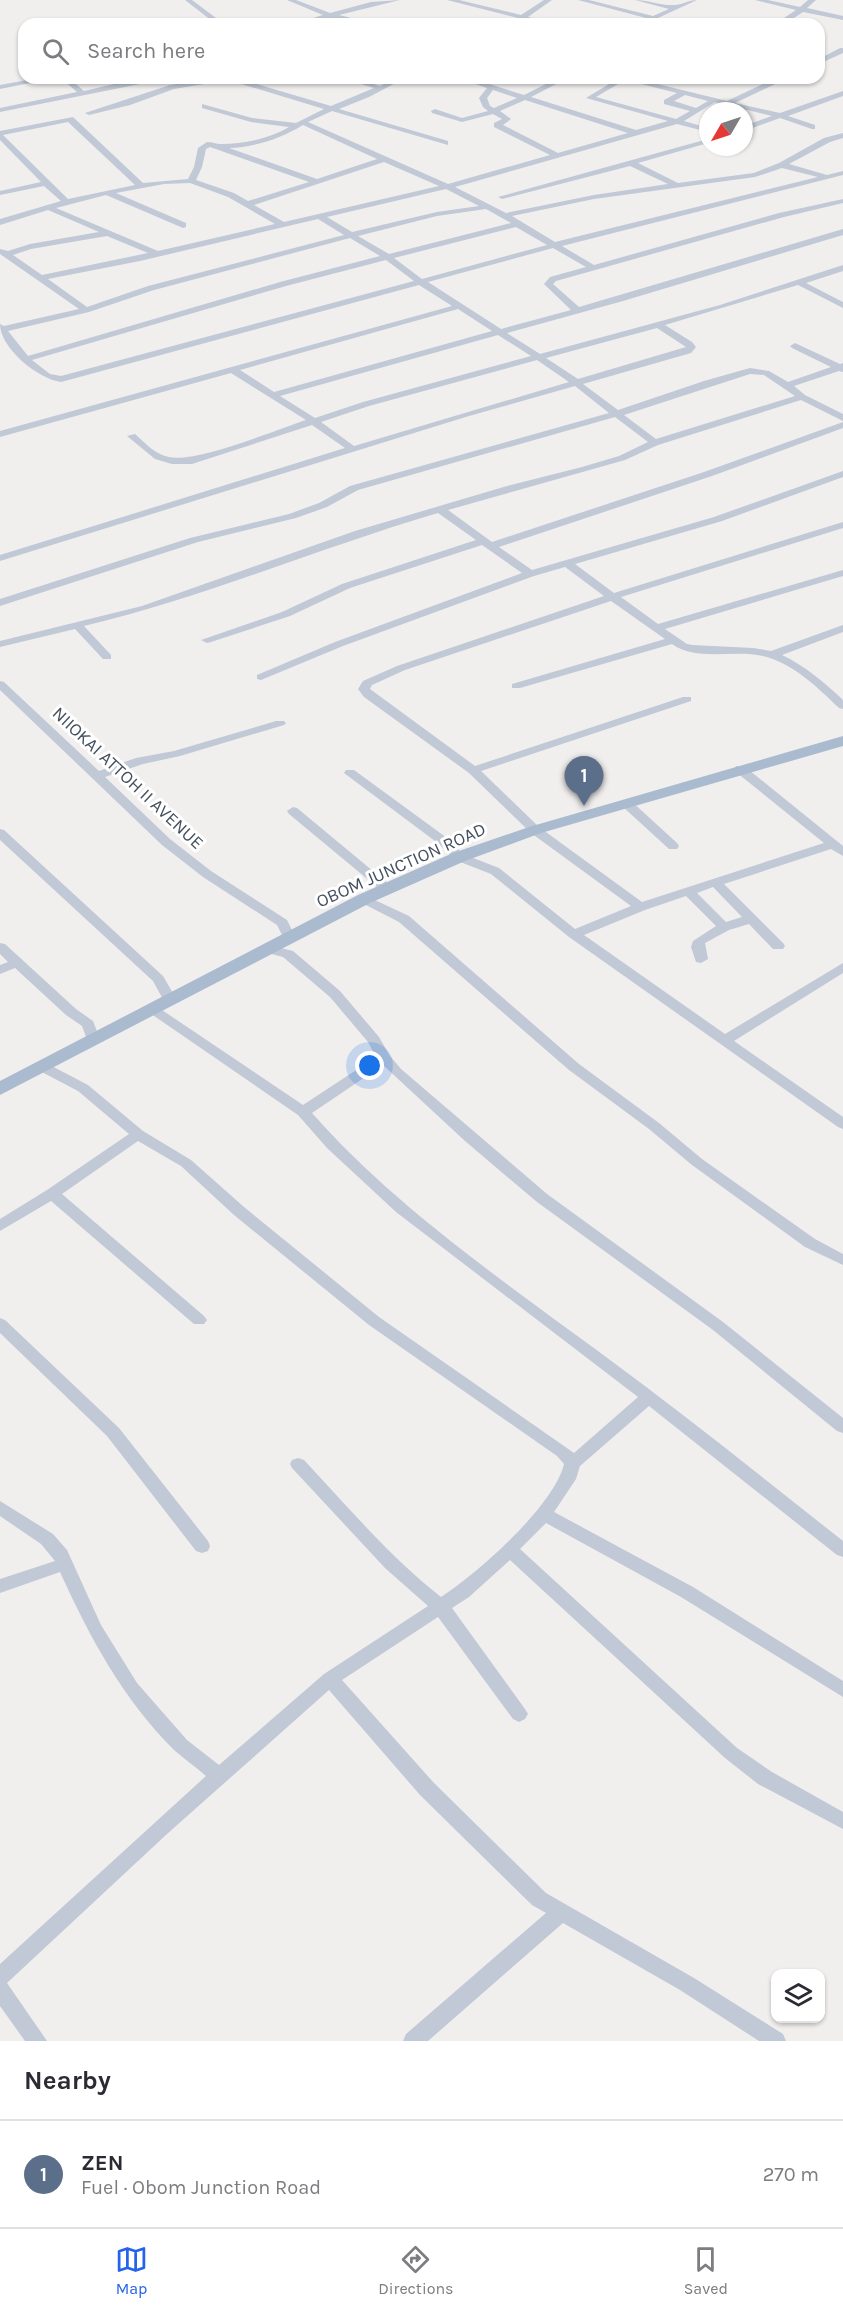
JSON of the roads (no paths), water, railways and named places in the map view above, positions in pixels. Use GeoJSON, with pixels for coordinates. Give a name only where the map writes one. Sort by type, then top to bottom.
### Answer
{"type":"FeatureCollection","features":[{"type":"Feature","properties":{"kind":"main road","name":"OBOM JUNCTION ROAD"},"geometry":{"type":"LineString","coordinates":[[0,1089],[364,899],[459,857],[535,830],[626,802],[843,741]]}},
{"type":"Feature","properties":{"kind":"street"},"geometry":{"type":"LineString","coordinates":[[188,0],[212,18]]}},
{"type":"Feature","properties":{"kind":"street"},"geometry":{"type":"LineString","coordinates":[[290,0],[343,18]]}},
{"type":"Feature","properties":{"kind":"street"},"geometry":{"type":"LineString","coordinates":[[318,18],[396,0]]}},
{"type":"Feature","properties":{"kind":"street"},"geometry":{"type":"LineString","coordinates":[[450,0],[527,18]]}},
{"type":"Feature","properties":{"kind":"street"},"geometry":{"type":"LineString","coordinates":[[523,17],[549,0]]}},
{"type":"Feature","properties":{"kind":"street"},"geometry":{"type":"LineString","coordinates":[[581,0],[654,18],[694,0]]}},
{"type":"Feature","properties":{"kind":"street"},"geometry":{"type":"LineString","coordinates":[[638,0],[676,8]]}},
{"type":"Feature","properties":{"kind":"street"},"geometry":{"type":"LineString","coordinates":[[758,0],[843,18]]}},
{"type":"Feature","properties":{"kind":"street"},"geometry":{"type":"LineString","coordinates":[[790,18],[813,0]]}},
{"type":"Feature","properties":{"kind":"street"},"geometry":{"type":"LineString","coordinates":[[827,15],[842,9]]}},
{"type":"Feature","properties":{"kind":"street"},"geometry":{"type":"LineString","coordinates":[[825,50],[841,53]]}},
{"type":"Feature","properties":{"kind":"street"},"geometry":{"type":"LineString","coordinates":[[825,60],[841,53]]}},
{"type":"Feature","properties":{"kind":"street"},"geometry":{"type":"LineString","coordinates":[[0,76],[24,90]]}},
{"type":"Feature","properties":{"kind":"street"},"geometry":{"type":"LineString","coordinates":[[0,87],[18,84]]}},
{"type":"Feature","properties":{"kind":"street"},"geometry":{"type":"LineString","coordinates":[[72,84],[82,93]]}},
{"type":"Feature","properties":{"kind":"street"},"geometry":{"type":"LineString","coordinates":[[0,110],[128,84]]}},
{"type":"Feature","properties":{"kind":"street"},"geometry":{"type":"LineString","coordinates":[[89,113],[173,87],[191,84]]}},
{"type":"Feature","properties":{"kind":"street"},"geometry":{"type":"LineString","coordinates":[[248,84],[445,143]]}},
{"type":"Feature","properties":{"kind":"street"},"geometry":{"type":"LineString","coordinates":[[366,84],[380,88]]}},
{"type":"Feature","properties":{"kind":"street"},"geometry":{"type":"LineString","coordinates":[[191,181],[198,167],[204,145],[222,147],[246,145],[284,133],[388,84]]}},
{"type":"Feature","properties":{"kind":"street"},"geometry":{"type":"LineString","coordinates":[[479,84],[636,133]]}},
{"type":"Feature","properties":{"kind":"street"},"geometry":{"type":"LineString","coordinates":[[435,111],[460,120],[491,111],[551,84]]}},
{"type":"Feature","properties":{"kind":"street"},"geometry":{"type":"LineString","coordinates":[[614,84],[590,98],[699,127]]}},
{"type":"Feature","properties":{"kind":"street"},"geometry":{"type":"LineString","coordinates":[[648,84],[721,102]]}},
{"type":"Feature","properties":{"kind":"street"},"geometry":{"type":"LineString","coordinates":[[732,102],[771,84]]}},
{"type":"Feature","properties":{"kind":"street"},"geometry":{"type":"LineString","coordinates":[[124,85],[143,96]]}},
{"type":"Feature","properties":{"kind":"street"},"geometry":{"type":"LineString","coordinates":[[490,88],[483,98],[487,107],[507,119],[496,124],[558,156]]}},
{"type":"Feature","properties":{"kind":"street"},"geometry":{"type":"LineString","coordinates":[[683,93],[667,102],[696,110]]}},
{"type":"Feature","properties":{"kind":"street"},"geometry":{"type":"LineString","coordinates":[[753,126],[843,93]]}},
{"type":"Feature","properties":{"kind":"street"},"geometry":{"type":"LineString","coordinates":[[33,96],[41,101]]}},
{"type":"Feature","properties":{"kind":"street"},"geometry":{"type":"LineString","coordinates":[[40,278],[157,254],[449,186],[678,121],[714,100]]}},
{"type":"Feature","properties":{"kind":"street"},"geometry":{"type":"LineString","coordinates":[[205,106],[251,120],[300,124],[383,160],[422,173],[486,207],[507,215],[517,224],[592,267]]}},
{"type":"Feature","properties":{"kind":"street"},"geometry":{"type":"LineString","coordinates":[[753,110],[781,116],[812,127]]}},
{"type":"Feature","properties":{"kind":"street"},"geometry":{"type":"LineString","coordinates":[[0,134],[70,119],[141,186]]}},
{"type":"Feature","properties":{"kind":"street"},"geometry":{"type":"LineString","coordinates":[[0,134],[67,202]]}},
{"type":"Feature","properties":{"kind":"street"},"geometry":{"type":"LineString","coordinates":[[507,215],[560,203],[739,178],[782,165],[827,140],[843,135]]}},
{"type":"Feature","properties":{"kind":"street"},"geometry":{"type":"LineString","coordinates":[[502,197],[699,144]]}},
{"type":"Feature","properties":{"kind":"street"},"geometry":{"type":"LineString","coordinates":[[222,147],[318,182]]}},
{"type":"Feature","properties":{"kind":"street"},"geometry":{"type":"LineString","coordinates":[[248,204],[383,160]]}},
{"type":"Feature","properties":{"kind":"street"},"geometry":{"type":"LineString","coordinates":[[631,163],[676,185]]}},
{"type":"Feature","properties":{"kind":"street"},"geometry":{"type":"LineString","coordinates":[[782,165],[826,176]]}},
{"type":"Feature","properties":{"kind":"street"},"geometry":{"type":"LineString","coordinates":[[486,207],[437,214],[352,235],[151,288],[86,310],[2,328],[13,345],[44,376],[61,379],[553,245],[843,173]]}},
{"type":"Feature","properties":{"kind":"street"},"geometry":{"type":"LineString","coordinates":[[0,222],[108,192],[191,181],[231,195],[281,224]]}},
{"type":"Feature","properties":{"kind":"street"},"geometry":{"type":"LineString","coordinates":[[0,193],[47,183]]}},
{"type":"Feature","properties":{"kind":"street"},"geometry":{"type":"LineString","coordinates":[[108,192],[183,225]]}},
{"type":"Feature","properties":{"kind":"street"},"geometry":{"type":"LineString","coordinates":[[577,310],[548,284],[553,279],[782,215],[843,201]]}},
{"type":"Feature","properties":{"kind":"street"},"geometry":{"type":"LineString","coordinates":[[49,208],[75,221],[110,232],[157,254]]}},
{"type":"Feature","properties":{"kind":"street"},"geometry":{"type":"LineString","coordinates":[[319,216],[389,258],[421,282],[578,383],[656,443]]}},
{"type":"Feature","properties":{"kind":"street"},"geometry":{"type":"LineString","coordinates":[[27,359],[282,284],[517,224]]}},
{"type":"Feature","properties":{"kind":"street"},"geometry":{"type":"LineString","coordinates":[[3,252],[110,232]]}},
{"type":"Feature","properties":{"kind":"street"},"geometry":{"type":"LineString","coordinates":[[272,395],[577,310],[843,232]]}},
{"type":"Feature","properties":{"kind":"street"},"geometry":{"type":"LineString","coordinates":[[3,252],[86,310]]}},
{"type":"Feature","properties":{"kind":"street"},"geometry":{"type":"LineString","coordinates":[[132,436],[160,460],[192,461],[366,404],[723,307],[843,268]]}},
{"type":"Feature","properties":{"kind":"street"},"geometry":{"type":"LineString","coordinates":[[800,283],[843,305]]}},
{"type":"Feature","properties":{"kind":"street"},"geometry":{"type":"LineString","coordinates":[[0,434],[460,306]]}},
{"type":"Feature","properties":{"kind":"street"},"geometry":{"type":"LineString","coordinates":[[0,558],[466,414],[668,357],[691,348],[689,344],[657,324]]}},
{"type":"Feature","properties":{"kind":"street"},"geometry":{"type":"LineString","coordinates":[[0,348],[13,345]]}},
{"type":"Feature","properties":{"kind":"street"},"geometry":{"type":"LineString","coordinates":[[795,346],[842,368]]}},
{"type":"Feature","properties":{"kind":"street"},"geometry":{"type":"LineString","coordinates":[[787,385],[842,368]]}},
{"type":"Feature","properties":{"kind":"street"},"geometry":{"type":"LineString","coordinates":[[233,370],[315,422],[352,449]]}},
{"type":"Feature","properties":{"kind":"street"},"geometry":{"type":"LineString","coordinates":[[0,603],[194,540],[291,516],[323,505],[354,489],[458,457],[619,413],[707,382],[750,372],[766,373],[802,397],[843,418]]}},
{"type":"Feature","properties":{"kind":"street"},"geometry":{"type":"LineString","coordinates":[[0,644],[146,608],[359,533],[622,458],[656,443],[802,397]]}},
{"type":"Feature","properties":{"kind":"street"},"geometry":{"type":"LineString","coordinates":[[207,640],[286,614],[346,586],[708,474],[843,425]]}},
{"type":"Feature","properties":{"kind":"street"},"geometry":{"type":"LineString","coordinates":[[261,677],[330,648],[530,574],[718,519],[843,474]]}},
{"type":"Feature","properties":{"kind":"street"},"geometry":{"type":"LineString","coordinates":[[441,510],[530,574]]}},
{"type":"Feature","properties":{"kind":"street"},"geometry":{"type":"LineString","coordinates":[[640,907],[535,830],[473,770],[374,700],[364,689],[367,683],[401,668],[614,596],[843,525]]}},
{"type":"Feature","properties":{"kind":"street"},"geometry":{"type":"LineString","coordinates":[[566,563],[683,647],[696,650],[755,651],[773,654],[786,660],[825,689],[843,706]]}},
{"type":"Feature","properties":{"kind":"street"},"geometry":{"type":"LineString","coordinates":[[658,628],[731,604],[843,573]]}},
{"type":"Feature","properties":{"kind":"street"},"geometry":{"type":"LineString","coordinates":[[77,626],[107,657]]}},
{"type":"Feature","properties":{"kind":"street"},"geometry":{"type":"LineString","coordinates":[[773,654],[843,628]]}},
{"type":"Feature","properties":{"kind":"street"},"geometry":{"type":"LineString","coordinates":[[516,686],[674,640]]}},
{"type":"Feature","properties":{"kind":"street","name":"NIIOKAI ATTOH II AVENUE"},"geometry":{"type":"LineString","coordinates":[[2,690],[190,862],[282,923],[290,938]]}},
{"type":"Feature","properties":{"kind":"street"},"geometry":{"type":"LineString","coordinates":[[473,770],[687,699]]}},
{"type":"Feature","properties":{"kind":"street"},"geometry":{"type":"LineString","coordinates":[[97,776],[140,761],[177,754],[280,723]]}},
{"type":"Feature","properties":{"kind":"street"},"geometry":{"type":"LineString","coordinates":[[740,769],[838,848]]}},
{"type":"Feature","properties":{"kind":"street"},"geometry":{"type":"LineString","coordinates":[[350,773],[443,841],[459,857],[495,870],[574,934],[841,1121]]}},
{"type":"Feature","properties":{"kind":"street"},"geometry":{"type":"LineString","coordinates":[[626,802],[673,846]]}},
{"type":"Feature","properties":{"kind":"street"},"geometry":{"type":"LineString","coordinates":[[293,811],[387,889]]}},
{"type":"Feature","properties":{"kind":"street"},"geometry":{"type":"LineString","coordinates":[[0,833],[158,979],[170,1000]]}},
{"type":"Feature","properties":{"kind":"street"},"geometry":{"type":"LineString","coordinates":[[574,934],[640,907],[715,882],[838,848]]}},
{"type":"Feature","properties":{"kind":"street"},"geometry":{"type":"LineString","coordinates":[[715,882],[778,946]]}},
{"type":"Feature","properties":{"kind":"street"},"geometry":{"type":"LineString","coordinates":[[688,891],[724,927]]}},
{"type":"Feature","properties":{"kind":"street"},"geometry":{"type":"LineString","coordinates":[[364,899],[404,919],[574,1066],[654,1126],[696,1162],[810,1243],[843,1260]]}},
{"type":"Feature","properties":{"kind":"street"},"geometry":{"type":"LineString","coordinates":[[701,959],[699,941],[724,927],[750,919]]}},
{"type":"Feature","properties":{"kind":"street"},"geometry":{"type":"LineString","coordinates":[[0,947],[71,1012],[88,1024],[93,1039]]}},
{"type":"Feature","properties":{"kind":"street"},"geometry":{"type":"LineString","coordinates":[[269,949],[288,954],[335,994],[374,1040],[384,1058],[416,1091],[542,1198],[710,1320],[843,1427]]}},
{"type":"Feature","properties":{"kind":"street"},"geometry":{"type":"LineString","coordinates":[[0,970],[16,963]]}},
{"type":"Feature","properties":{"kind":"street"},"geometry":{"type":"LineString","coordinates":[[726,1040],[843,968]]}},
{"type":"Feature","properties":{"kind":"street"},"geometry":{"type":"LineString","coordinates":[[151,1009],[303,1112],[332,1145],[401,1208],[649,1397],[843,1550]]}},
{"type":"Feature","properties":{"kind":"street"},"geometry":{"type":"LineString","coordinates":[[303,1112],[384,1058]]}},
{"type":"Feature","properties":{"kind":"street"},"geometry":{"type":"LineString","coordinates":[[41,1066],[83,1088],[138,1134],[186,1163],[238,1211],[374,1321],[563,1452],[573,1463]]}},
{"type":"Feature","properties":{"kind":"street"},"geometry":{"type":"LineString","coordinates":[[0,1226],[52,1194],[138,1134]]}},
{"type":"Feature","properties":{"kind":"street"},"geometry":{"type":"LineString","coordinates":[[52,1194],[199,1320]]}},
{"type":"Feature","properties":{"kind":"street"},"geometry":{"type":"LineString","coordinates":[[0,1324],[113,1432],[202,1546]]}},
{"type":"Feature","properties":{"kind":"street"},"geometry":{"type":"LineString","coordinates":[[0,1977],[160,1828],[330,1679],[471,1585],[510,1550],[544,1514],[570,1474],[573,1463],[649,1397]]}},
{"type":"Feature","properties":{"kind":"street"},"geometry":{"type":"LineString","coordinates":[[298,1464],[398,1570],[440,1606],[519,1714]]}},
{"type":"Feature","properties":{"kind":"street"},"geometry":{"type":"LineString","coordinates":[[0,1507],[47,1539],[61,1555],[94,1628],[131,1688],[181,1745],[220,1776]]}},
{"type":"Feature","properties":{"kind":"street"},"geometry":{"type":"LineString","coordinates":[[544,1514],[687,1592],[843,1690]]}},
{"type":"Feature","properties":{"kind":"street"},"geometry":{"type":"LineString","coordinates":[[510,1550],[731,1753],[765,1778],[843,1821]]}},
{"type":"Feature","properties":{"kind":"street"},"geometry":{"type":"LineString","coordinates":[[0,1586],[66,1564]]}},
{"type":"Feature","properties":{"kind":"street"},"geometry":{"type":"LineString","coordinates":[[330,1679],[427,1790],[539,1899],[687,1984],[776,2041]]}},
{"type":"Feature","properties":{"kind":"street"},"geometry":{"type":"LineString","coordinates":[[413,2041],[560,1912]]}},
{"type":"Feature","properties":{"kind":"street"},"geometry":{"type":"LineString","coordinates":[[0,1990],[37,2041]]}},
{"type":"Feature","properties":{"kind":"place","name":"ZEN"},"geometry":{"type":"Point","coordinates":[584,806]}}]}
